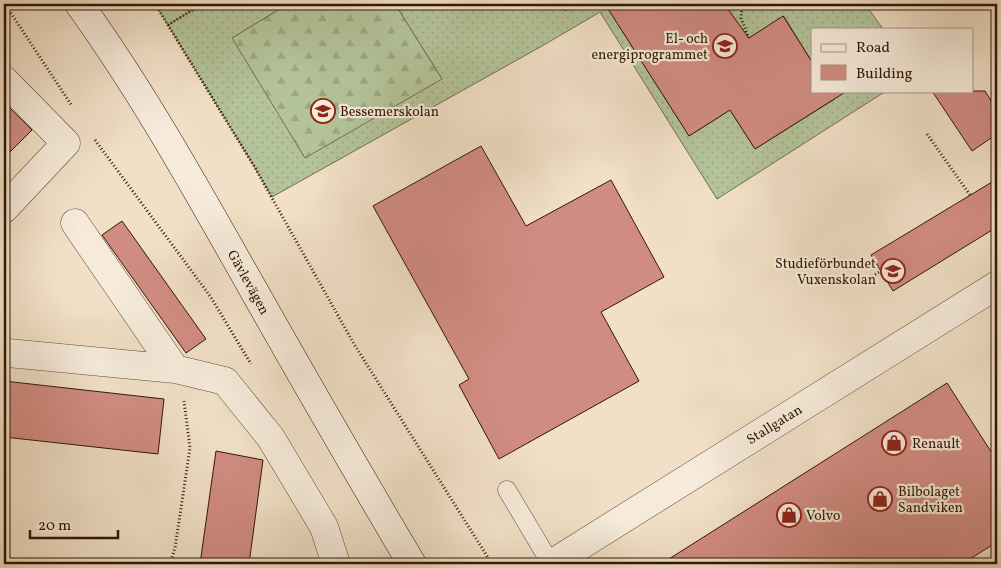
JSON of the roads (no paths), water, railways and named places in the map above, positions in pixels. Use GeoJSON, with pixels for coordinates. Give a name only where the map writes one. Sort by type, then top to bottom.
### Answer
{"type":"FeatureCollection","features":[{"type":"Feature","properties":{"kind":"street","name":"Gävlevägen"},"geometry":{"type":"LineString","coordinates":[[79,4],[154,120],[412,564]]}},
{"type":"Feature","properties":{"kind":"street"},"geometry":{"type":"LineString","coordinates":[[4,80],[66,143],[4,209]]}},
{"type":"Feature","properties":{"kind":"street"},"geometry":{"type":"LineString","coordinates":[[75,223],[175,369]]}},
{"type":"Feature","properties":{"kind":"street","name":"Stallgatan"},"geometry":{"type":"LineString","coordinates":[[551,564],[997,285]]}},
{"type":"Feature","properties":{"kind":"street"},"geometry":{"type":"LineString","coordinates":[[8,354],[175,369],[225,381],[271,438],[324,527],[336,564]]}},
{"type":"Feature","properties":{"kind":"lane"},"geometry":{"type":"LineString","coordinates":[[507,490],[551,564]]}},
{"type":"Feature","properties":{"kind":"place","name":"El- och energiprogrammet"},"geometry":{"type":"Point","coordinates":[725,46]}},
{"type":"Feature","properties":{"kind":"place","name":"Bessemerskolan"},"geometry":{"type":"Point","coordinates":[323,111]}},
{"type":"Feature","properties":{"kind":"place","name":"Studieförbundet Vuxenskolan"},"geometry":{"type":"Point","coordinates":[893,271]}},
{"type":"Feature","properties":{"kind":"place","name":"Renault"},"geometry":{"type":"Point","coordinates":[894,443]}},
{"type":"Feature","properties":{"kind":"place","name":"Bilbolaget Sandviken"},"geometry":{"type":"Point","coordinates":[880,499]}},
{"type":"Feature","properties":{"kind":"place","name":"Volvo"},"geometry":{"type":"Point","coordinates":[789,515]}}]}
